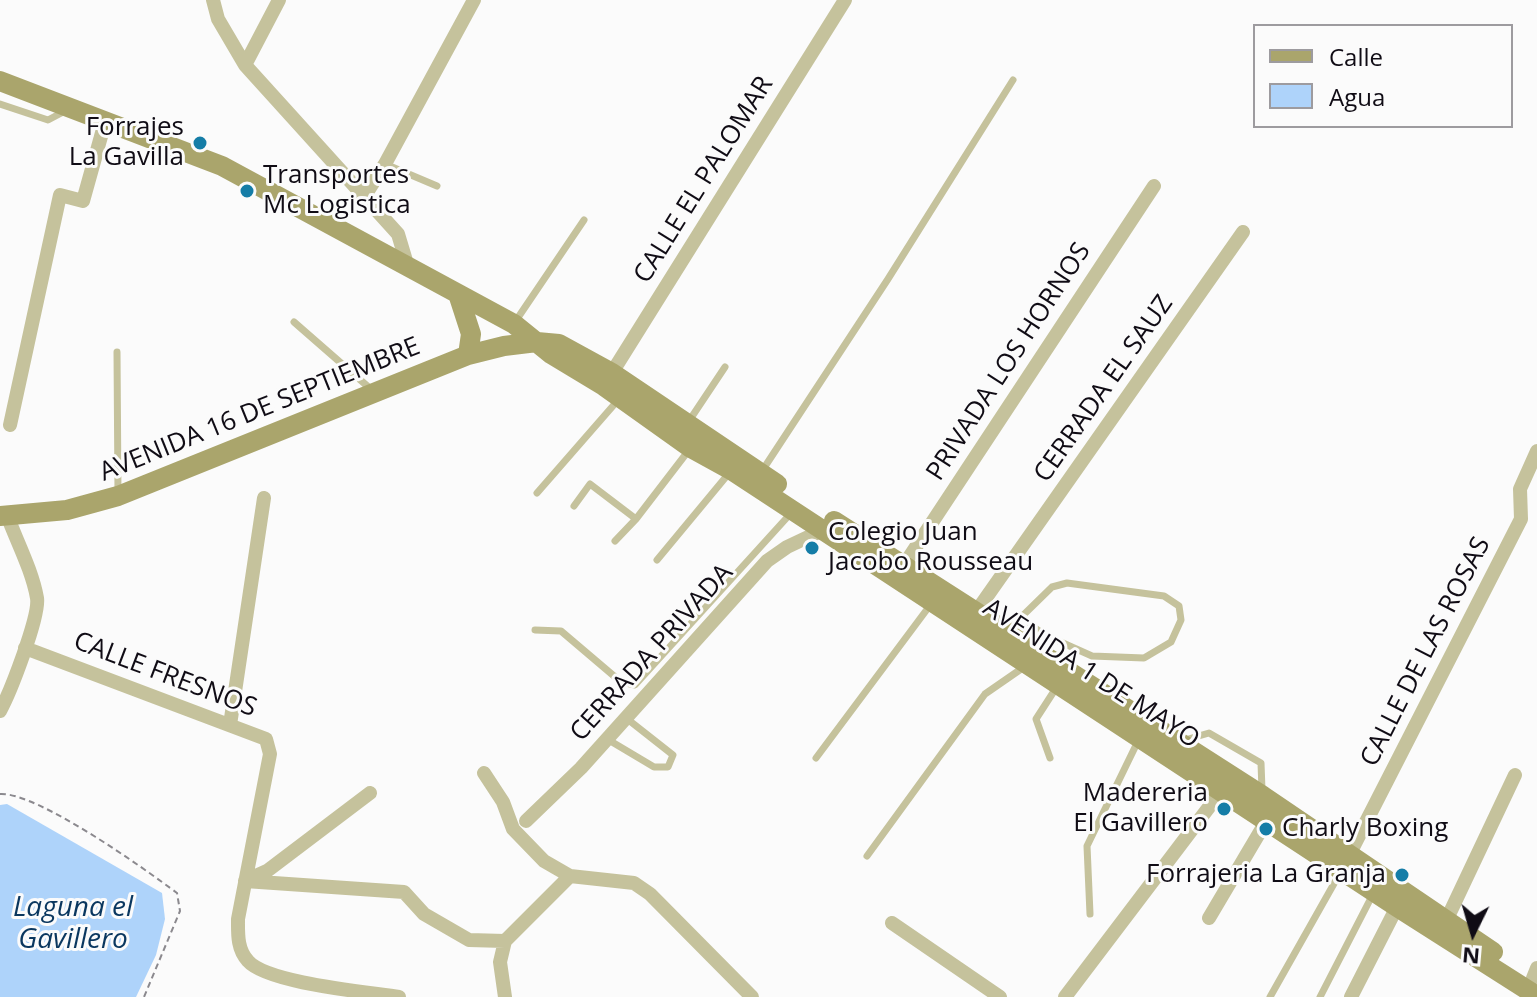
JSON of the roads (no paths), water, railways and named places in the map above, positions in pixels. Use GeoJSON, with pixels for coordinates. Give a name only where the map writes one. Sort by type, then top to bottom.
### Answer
{"type":"FeatureCollection","features":[{"type":"Feature","properties":{"kind":"main road","name":"AVENIDA 1 DE MAYO"},"geometry":{"type":"LineString","coordinates":[[0,81],[222,166],[494,312],[537,342],[559,344],[691,448],[731,470],[1267,820],[1345,863],[1536,980]]}},
{"type":"Feature","properties":{"kind":"main road"},"geometry":{"type":"LineString","coordinates":[[458,294],[471,334],[468,355]]}},
{"type":"Feature","properties":{"kind":"main road"},"geometry":{"type":"LineString","coordinates":[[492,349],[497,334],[494,312]]}},
{"type":"Feature","properties":{"kind":"main road","name":"AVENIDA 16 DE SEPTIEMBRE"},"geometry":{"type":"LineString","coordinates":[[4,516],[67,510],[118,496],[468,355],[537,342]]}},
{"type":"Feature","properties":{"kind":"main road","name":"AVENIDA 1 DE MAYO"},"geometry":{"type":"LineString","coordinates":[[612,386],[688,422],[760,473],[976,612],[1014,624],[1178,741],[1263,796],[1345,863]]}},
{"type":"Feature","properties":{"kind":"main road","name":"AVENIDA 1 DE MAYO"},"geometry":{"type":"LineString","coordinates":[[1401,900],[1446,921],[1536,980]]}},
{"type":"Feature","properties":{"kind":"street"},"geometry":{"type":"LineString","coordinates":[[213,0],[218,19],[245,65],[398,234],[407,264]]}},
{"type":"Feature","properties":{"kind":"street"},"geometry":{"type":"LineString","coordinates":[[245,65],[279,0]]}},
{"type":"Feature","properties":{"kind":"street"},"geometry":{"type":"LineString","coordinates":[[364,197],[474,0]]}},
{"type":"Feature","properties":{"kind":"street","name":"CALLE EL PALOMAR"},"geometry":{"type":"LineString","coordinates":[[612,386],[845,0]]}},
{"type":"Feature","properties":{"kind":"street"},"geometry":{"type":"LineString","coordinates":[[10,425],[60,195],[83,201],[105,122]]}},
{"type":"Feature","properties":{"kind":"street","name":"PRIVADA LOS HORNOS"},"geometry":{"type":"LineString","coordinates":[[904,565],[1154,186]]}},
{"type":"Feature","properties":{"kind":"street","name":"CERRADA EL SAUZ"},"geometry":{"type":"LineString","coordinates":[[976,612],[1243,232]]}},
{"type":"Feature","properties":{"kind":"street","name":"CALLE DE LAS ROSAS"},"geometry":{"type":"LineString","coordinates":[[1345,863],[1521,519],[1520,489],[1537,451]]}},
{"type":"Feature","properties":{"kind":"street"},"geometry":{"type":"LineString","coordinates":[[230,725],[264,498]]}},
{"type":"Feature","properties":{"kind":"street"},"geometry":{"type":"LineString","coordinates":[[0,711],[25,648],[38,602],[31,575],[4,516]]}},
{"type":"Feature","properties":{"kind":"street","name":"CERRADA PRIVADA"},"geometry":{"type":"LineString","coordinates":[[526,821],[607,739],[767,561],[787,547],[823,530]]}},
{"type":"Feature","properties":{"kind":"street","name":"CALLE FRESNOS"},"geometry":{"type":"LineString","coordinates":[[25,648],[266,739],[270,745],[238,919],[238,943],[245,958],[255,968],[326,991],[399,997]]}},
{"type":"Feature","properties":{"kind":"street"},"geometry":{"type":"LineString","coordinates":[[484,773],[503,802],[513,829],[544,861],[570,876],[634,883],[650,894],[752,997]]}},
{"type":"Feature","properties":{"kind":"street"},"geometry":{"type":"LineString","coordinates":[[1446,921],[1515,775]]}},
{"type":"Feature","properties":{"kind":"street"},"geometry":{"type":"LineString","coordinates":[[1065,997],[1222,790]]}},
{"type":"Feature","properties":{"kind":"street"},"geometry":{"type":"LineString","coordinates":[[245,881],[267,871],[370,793]]}},
{"type":"Feature","properties":{"kind":"street"},"geometry":{"type":"LineString","coordinates":[[1209,918],[1267,820]]}},
{"type":"Feature","properties":{"kind":"street"},"geometry":{"type":"LineString","coordinates":[[505,997],[500,962],[505,941],[570,876]]}},
{"type":"Feature","properties":{"kind":"street"},"geometry":{"type":"LineString","coordinates":[[245,881],[404,892],[424,914],[469,940],[505,941]]}},
{"type":"Feature","properties":{"kind":"street"},"geometry":{"type":"LineString","coordinates":[[1351,997],[1401,900]]}},
{"type":"Feature","properties":{"kind":"street"},"geometry":{"type":"LineString","coordinates":[[892,923],[1000,997]]}},
{"type":"Feature","properties":{"kind":"lane"},"geometry":{"type":"LineString","coordinates":[[760,473],[888,279],[1013,80]]}},
{"type":"Feature","properties":{"kind":"lane"},"geometry":{"type":"LineString","coordinates":[[1,108],[48,120],[69,109]]}},
{"type":"Feature","properties":{"kind":"lane"},"geometry":{"type":"LineString","coordinates":[[385,164],[437,186]]}},
{"type":"Feature","properties":{"kind":"lane"},"geometry":{"type":"LineString","coordinates":[[514,324],[584,220]]}},
{"type":"Feature","properties":{"kind":"lane"},"geometry":{"type":"LineString","coordinates":[[294,322],[375,393]]}},
{"type":"Feature","properties":{"kind":"lane"},"geometry":{"type":"LineString","coordinates":[[117,352],[118,496]]}},
{"type":"Feature","properties":{"kind":"lane"},"geometry":{"type":"LineString","coordinates":[[688,422],[725,367]]}},
{"type":"Feature","properties":{"kind":"lane"},"geometry":{"type":"LineString","coordinates":[[537,493],[612,386]]}},
{"type":"Feature","properties":{"kind":"lane"},"geometry":{"type":"LineString","coordinates":[[615,541],[691,448]]}},
{"type":"Feature","properties":{"kind":"lane"},"geometry":{"type":"LineString","coordinates":[[657,560],[731,470]]}},
{"type":"Feature","properties":{"kind":"lane"},"geometry":{"type":"LineString","coordinates":[[574,506],[590,484],[636,519]]}},
{"type":"Feature","properties":{"kind":"lane"},"geometry":{"type":"LineString","coordinates":[[535,630],[561,631],[621,682],[635,685],[793,511]]}},
{"type":"Feature","properties":{"kind":"lane"},"geometry":{"type":"LineString","coordinates":[[1067,583],[1164,596],[1179,606],[1181,620],[1171,642],[1144,658],[1092,656],[1014,624],[1052,587],[1067,583]]}},
{"type":"Feature","properties":{"kind":"lane"},"geometry":{"type":"LineString","coordinates":[[816,758],[932,602]]}},
{"type":"Feature","properties":{"kind":"lane"},"geometry":{"type":"LineString","coordinates":[[867,856],[985,694],[1029,663]]}},
{"type":"Feature","properties":{"kind":"lane"},"geometry":{"type":"LineString","coordinates":[[1050,758],[1036,719],[1059,683]]}},
{"type":"Feature","properties":{"kind":"lane"},"geometry":{"type":"LineString","coordinates":[[607,739],[654,767],[668,767],[673,755],[626,718]]}},
{"type":"Feature","properties":{"kind":"lane"},"geometry":{"type":"LineString","coordinates":[[1090,914],[1087,846],[1140,737]]}},
{"type":"Feature","properties":{"kind":"lane"},"geometry":{"type":"LineString","coordinates":[[1270,997],[1345,863]]}},
{"type":"Feature","properties":{"kind":"lane"},"geometry":{"type":"LineString","coordinates":[[1320,997],[1378,885]]}},
{"type":"Feature","properties":{"kind":"water","name":"Laguna el Gavillero"},"geometry":{"type":"Polygon","coordinates":[[[7,804],[162,893],[165,919],[156,955],[136,997],[0,997],[0,805],[7,804]]]}},
{"type":"Feature","properties":{"kind":"place","name":"Forrajes La Gavilla"},"geometry":{"type":"Point","coordinates":[200,143]}},
{"type":"Feature","properties":{"kind":"place","name":"Transportes Mc Logistica"},"geometry":{"type":"Point","coordinates":[247,191]}},
{"type":"Feature","properties":{"kind":"place","name":"Colegio Juan Jacobo Rousseau"},"geometry":{"type":"Point","coordinates":[812,548]}},
{"type":"Feature","properties":{"kind":"place","name":"Madereria El Gavillero"},"geometry":{"type":"Point","coordinates":[1224,809]}},
{"type":"Feature","properties":{"kind":"place","name":"Charly Boxing"},"geometry":{"type":"Point","coordinates":[1266,829]}},
{"type":"Feature","properties":{"kind":"place","name":"Forrajeria La Granja"},"geometry":{"type":"Point","coordinates":[1402,875]}}]}
